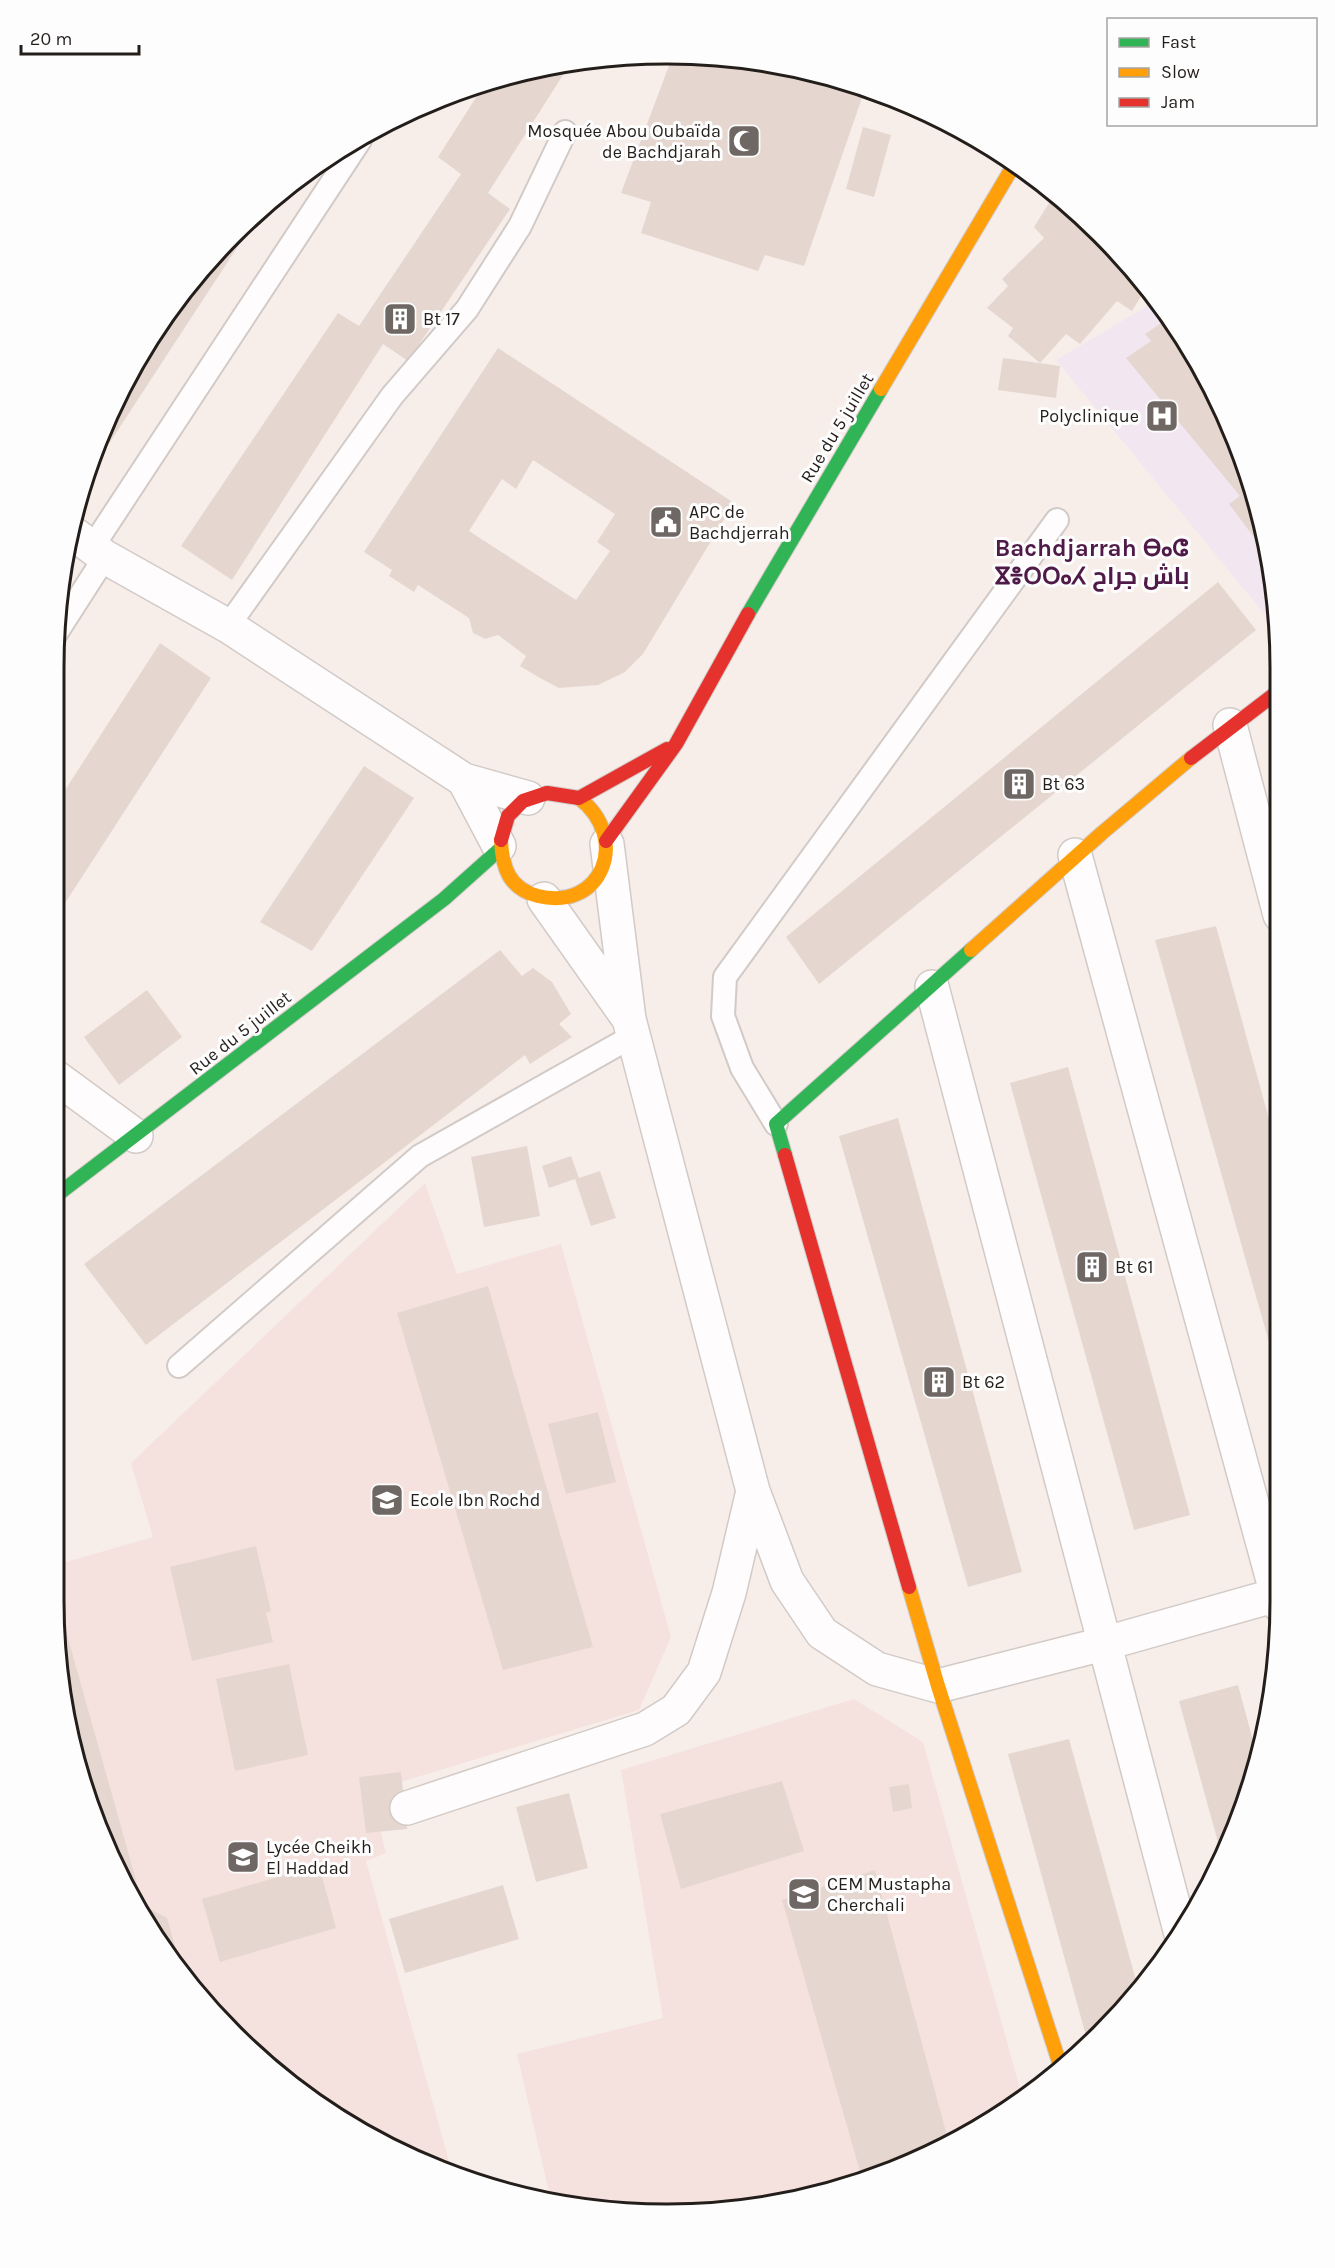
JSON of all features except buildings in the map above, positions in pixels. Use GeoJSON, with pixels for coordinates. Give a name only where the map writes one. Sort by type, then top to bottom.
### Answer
{"type":"FeatureCollection","features":[{"type":"Feature","properties":{"kind":"street","name":"Rue du 5 juillet"},"geometry":{"type":"LineString","coordinates":[[607,842],[676,744],[725,652],[1010,171]]}},
{"type":"Feature","properties":{"kind":"street"},"geometry":{"type":"LineString","coordinates":[[91,546],[228,626],[464,780],[528,798]]}},
{"type":"Feature","properties":{"kind":"street"},"geometry":{"type":"LineString","coordinates":[[1058,2060],[938,1686],[776,1124],[932,987],[1075,855],[1230,725],[1270,697]]}},
{"type":"Feature","properties":{"kind":"street"},"geometry":{"type":"LineString","coordinates":[[1230,725],[1270,877]]}},
{"type":"Feature","properties":{"kind":"street"},"geometry":{"type":"LineString","coordinates":[[579,798],[676,744]]}},
{"type":"Feature","properties":{"kind":"street"},"geometry":{"type":"LineString","coordinates":[[464,780],[500,847]]}},
{"type":"Feature","properties":{"kind":"street"},"geometry":{"type":"LineString","coordinates":[[607,842],[606,856],[595,881],[580,893],[562,899],[544,899],[509,886],[500,847],[503,826],[513,810],[528,798],[542,793],[561,792],[579,798],[593,810],[603,825],[607,842],[631,1028],[753,1491],[787,1581],[822,1633],[878,1669],[938,1686],[1270,1600]]}},
{"type":"Feature","properties":{"kind":"street","name":"Rue du 5 juillet"},"geometry":{"type":"LineString","coordinates":[[64,1190],[444,899],[500,847]]}},
{"type":"Feature","properties":{"kind":"street"},"geometry":{"type":"LineString","coordinates":[[1075,855],[1270,1565]]}},
{"type":"Feature","properties":{"kind":"street"},"geometry":{"type":"LineString","coordinates":[[444,899],[468,894]]}},
{"type":"Feature","properties":{"kind":"street"},"geometry":{"type":"LineString","coordinates":[[544,899],[631,1028]]}},
{"type":"Feature","properties":{"kind":"street"},"geometry":{"type":"LineString","coordinates":[[932,987],[1178,1922]]}},
{"type":"Feature","properties":{"kind":"street"},"geometry":{"type":"LineString","coordinates":[[64,1083],[136,1136]]}},
{"type":"Feature","properties":{"kind":"street"},"geometry":{"type":"LineString","coordinates":[[407,1808],[645,1729],[676,1710],[704,1672],[729,1593],[753,1491]]}},
{"type":"Feature","properties":{"kind":"lane"},"geometry":{"type":"LineString","coordinates":[[228,626],[392,396],[467,309],[520,226],[565,132]]}},
{"type":"Feature","properties":{"kind":"lane"},"geometry":{"type":"LineString","coordinates":[[69,601],[91,546],[350,155]]}},
{"type":"Feature","properties":{"kind":"lane"},"geometry":{"type":"LineString","coordinates":[[776,1124],[742,1068],[723,1016],[725,977],[1057,520]]}},
{"type":"Feature","properties":{"kind":"lane"},"geometry":{"type":"LineString","coordinates":[[180,1366],[420,1156],[631,1028]]}},
{"type":"Feature","properties":{"kind":"shaded area","name":"Polyclinique"},"geometry":{"type":"Polygon","coordinates":[[[1149,305],[1190,366],[1225,437],[1250,511],[1259,550],[1268,618],[1056,360],[1149,305]]]}},
{"type":"Feature","properties":{"kind":"shaded area","name":"Ecole Ibn Rochd"},"geometry":{"type":"Polygon","coordinates":[[[425,1183],[457,1274],[561,1244],[671,1637],[639,1710],[371,1791],[386,1853],[366,1861],[449,2162],[401,2141],[332,2102],[300,2079],[241,2027],[189,1968],[166,1936],[145,1902],[110,1831],[85,1757],[76,1718],[66,1640],[64,1563],[153,1537],[131,1463],[425,1183]]]}},
{"type":"Feature","properties":{"kind":"shaded area","name":"CEM Mustapha Cherchali"},"geometry":{"type":"Polygon","coordinates":[[[854,1699],[923,1742],[1020,2090],[969,2123],[898,2158],[824,2183],[785,2192],[707,2202],[668,2204],[589,2198],[549,2192],[517,2054],[663,2018],[621,1770],[854,1699]]]}},
{"type":"Feature","properties":{"kind":"traffic: fast"},"geometry":{"type":"LineString","coordinates":[[748,614],[881,389]]}},
{"type":"Feature","properties":{"kind":"traffic: fast"},"geometry":{"type":"LineString","coordinates":[[64,1190],[444,899],[500,849]]}},
{"type":"Feature","properties":{"kind":"traffic: fast"},"geometry":{"type":"LineString","coordinates":[[785,1155],[776,1124],[971,950]]}},
{"type":"Feature","properties":{"kind":"traffic: slow"},"geometry":{"type":"LineString","coordinates":[[881,389],[1010,171]]}},
{"type":"Feature","properties":{"kind":"traffic: slow"},"geometry":{"type":"LineString","coordinates":[[971,950],[1102,833],[1191,758]]}},
{"type":"Feature","properties":{"kind":"traffic: slow"},"geometry":{"type":"LineString","coordinates":[[501,840],[503,859],[509,876],[520,888],[538,896],[560,898],[579,893],[593,883],[602,868],[606,851],[604,832],[595,814],[579,798]]}},
{"type":"Feature","properties":{"kind":"traffic: slow"},"geometry":{"type":"LineString","coordinates":[[909,1587],[938,1686],[1058,2060]]}},
{"type":"Feature","properties":{"kind":"traffic: jam"},"geometry":{"type":"LineString","coordinates":[[606,841],[676,744],[748,614]]}},
{"type":"Feature","properties":{"kind":"traffic: jam"},"geometry":{"type":"LineString","coordinates":[[1191,758],[1270,698]]}},
{"type":"Feature","properties":{"kind":"traffic: jam"},"geometry":{"type":"LineString","coordinates":[[501,840],[508,816],[523,801],[547,793],[579,798],[667,749]]}},
{"type":"Feature","properties":{"kind":"traffic: jam"},"geometry":{"type":"LineString","coordinates":[[785,1155],[909,1587]]}},
{"type":"Feature","properties":{"kind":"place","name":"Mosquée Abou Oubaïda de Bachdjarah"},"geometry":{"type":"Point","coordinates":[744,141]}},
{"type":"Feature","properties":{"kind":"place","name":"Bt 17"},"geometry":{"type":"Point","coordinates":[400,319]}},
{"type":"Feature","properties":{"kind":"place","name":"Polyclinique"},"geometry":{"type":"Point","coordinates":[1162,416]}},
{"type":"Feature","properties":{"kind":"place","name":"APC de Bachdjerrah"},"geometry":{"type":"Point","coordinates":[666,522]}},
{"type":"Feature","properties":{"kind":"place","name":"Bt 63"},"geometry":{"type":"Point","coordinates":[1019,784]}},
{"type":"Feature","properties":{"kind":"place","name":"Bt 61"},"geometry":{"type":"Point","coordinates":[1092,1267]}},
{"type":"Feature","properties":{"kind":"place","name":"Bt 62"},"geometry":{"type":"Point","coordinates":[939,1382]}},
{"type":"Feature","properties":{"kind":"place","name":"Ecole Ibn Rochd"},"geometry":{"type":"Point","coordinates":[387,1500]}},
{"type":"Feature","properties":{"kind":"place","name":"Lycée Cheikh El Haddad"},"geometry":{"type":"Point","coordinates":[243,1857]}},
{"type":"Feature","properties":{"kind":"place","name":"CEM Mustapha Cherchali"},"geometry":{"type":"Point","coordinates":[804,1894]}},
{"type":"Feature","properties":{"kind":"district","name":"Bachdjarrah ⴱⴰⵛ ⴵⴻⵔⵔⴰⵃ باش جراح"},"geometry":{"type":"Point","coordinates":[1092,562]}}]}
